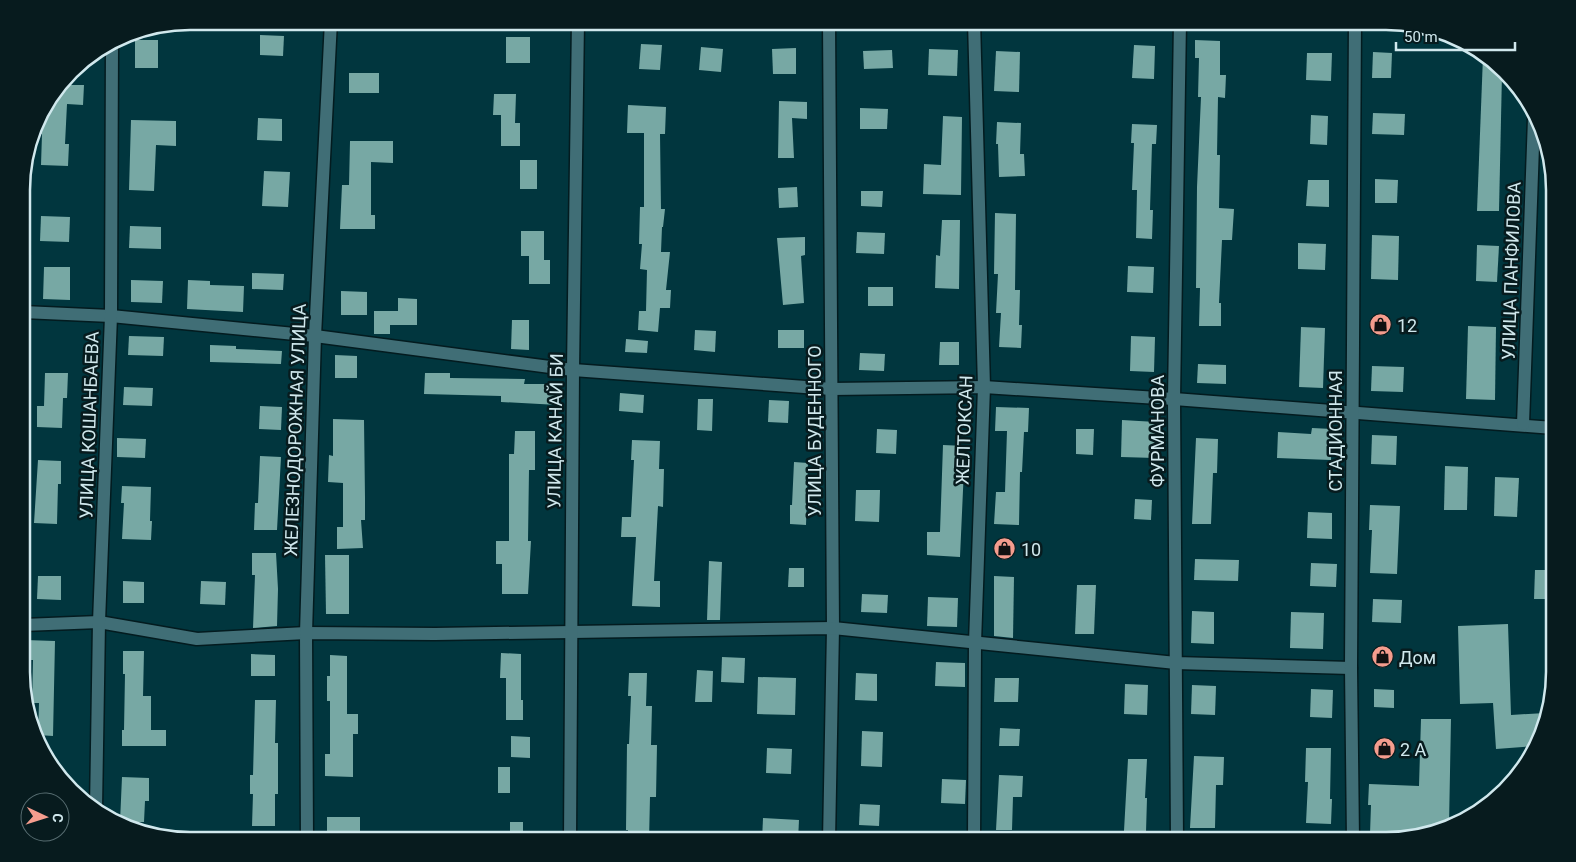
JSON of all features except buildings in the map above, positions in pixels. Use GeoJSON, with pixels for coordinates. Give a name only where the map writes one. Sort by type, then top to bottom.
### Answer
{"type":"FeatureCollection","features":[{"type":"Feature","properties":{"kind":"street","name":"ЖЕЛЕЗНОДОРОЖНАЯ УЛИЦА"},"geometry":{"type":"LineString","coordinates":[[307,832],[306,633],[315,336],[331,30]]}},
{"type":"Feature","properties":{"kind":"street","name":"УЛИЦА КАНАЙ БИ"},"geometry":{"type":"LineString","coordinates":[[570,832],[573,370],[578,30]]}},
{"type":"Feature","properties":{"kind":"street","name":"УЛИЦА БУДЕННОГО"},"geometry":{"type":"LineString","coordinates":[[829,30],[833,628],[829,832]]}},
{"type":"Feature","properties":{"kind":"street","name":"ЖЕЛТОКСАН"},"geometry":{"type":"LineString","coordinates":[[974,30],[984,387],[975,643],[974,832]]}},
{"type":"Feature","properties":{"kind":"street","name":"ФУРМАНОВА"},"geometry":{"type":"LineString","coordinates":[[1177,832],[1174,399],[1180,30]]}},
{"type":"Feature","properties":{"kind":"street","name":"СТАДИОННАЯ"},"geometry":{"type":"LineString","coordinates":[[1353,832],[1351,668],[1355,30]]}},
{"type":"Feature","properties":{"kind":"street","name":"УЛИЦА КОШАНБАЕВА"},"geometry":{"type":"LineString","coordinates":[[96,801],[99,622],[111,316],[112,50]]}},
{"type":"Feature","properties":{"kind":"street","name":"УЛИЦА ПАНФИЛОВА"},"geometry":{"type":"LineString","coordinates":[[1523,424],[1534,130]]}},
{"type":"Feature","properties":{"kind":"street"},"geometry":{"type":"LineString","coordinates":[[30,312],[111,316],[315,336],[573,370],[832,389],[984,387],[1174,399],[1546,427]]}},
{"type":"Feature","properties":{"kind":"street"},"geometry":{"type":"LineString","coordinates":[[30,625],[99,622],[198,639],[306,633],[435,634],[833,628],[1176,664],[1351,668]]}},
{"type":"Feature","properties":{"kind":"place","name":"12"},"geometry":{"type":"Point","coordinates":[1381,325]}},
{"type":"Feature","properties":{"kind":"place","name":"10"},"geometry":{"type":"Point","coordinates":[1005,549]}},
{"type":"Feature","properties":{"kind":"place","name":"Дом"},"geometry":{"type":"Point","coordinates":[1383,657]}},
{"type":"Feature","properties":{"kind":"place","name":"2 А"},"geometry":{"type":"Point","coordinates":[1384,749]}}]}
